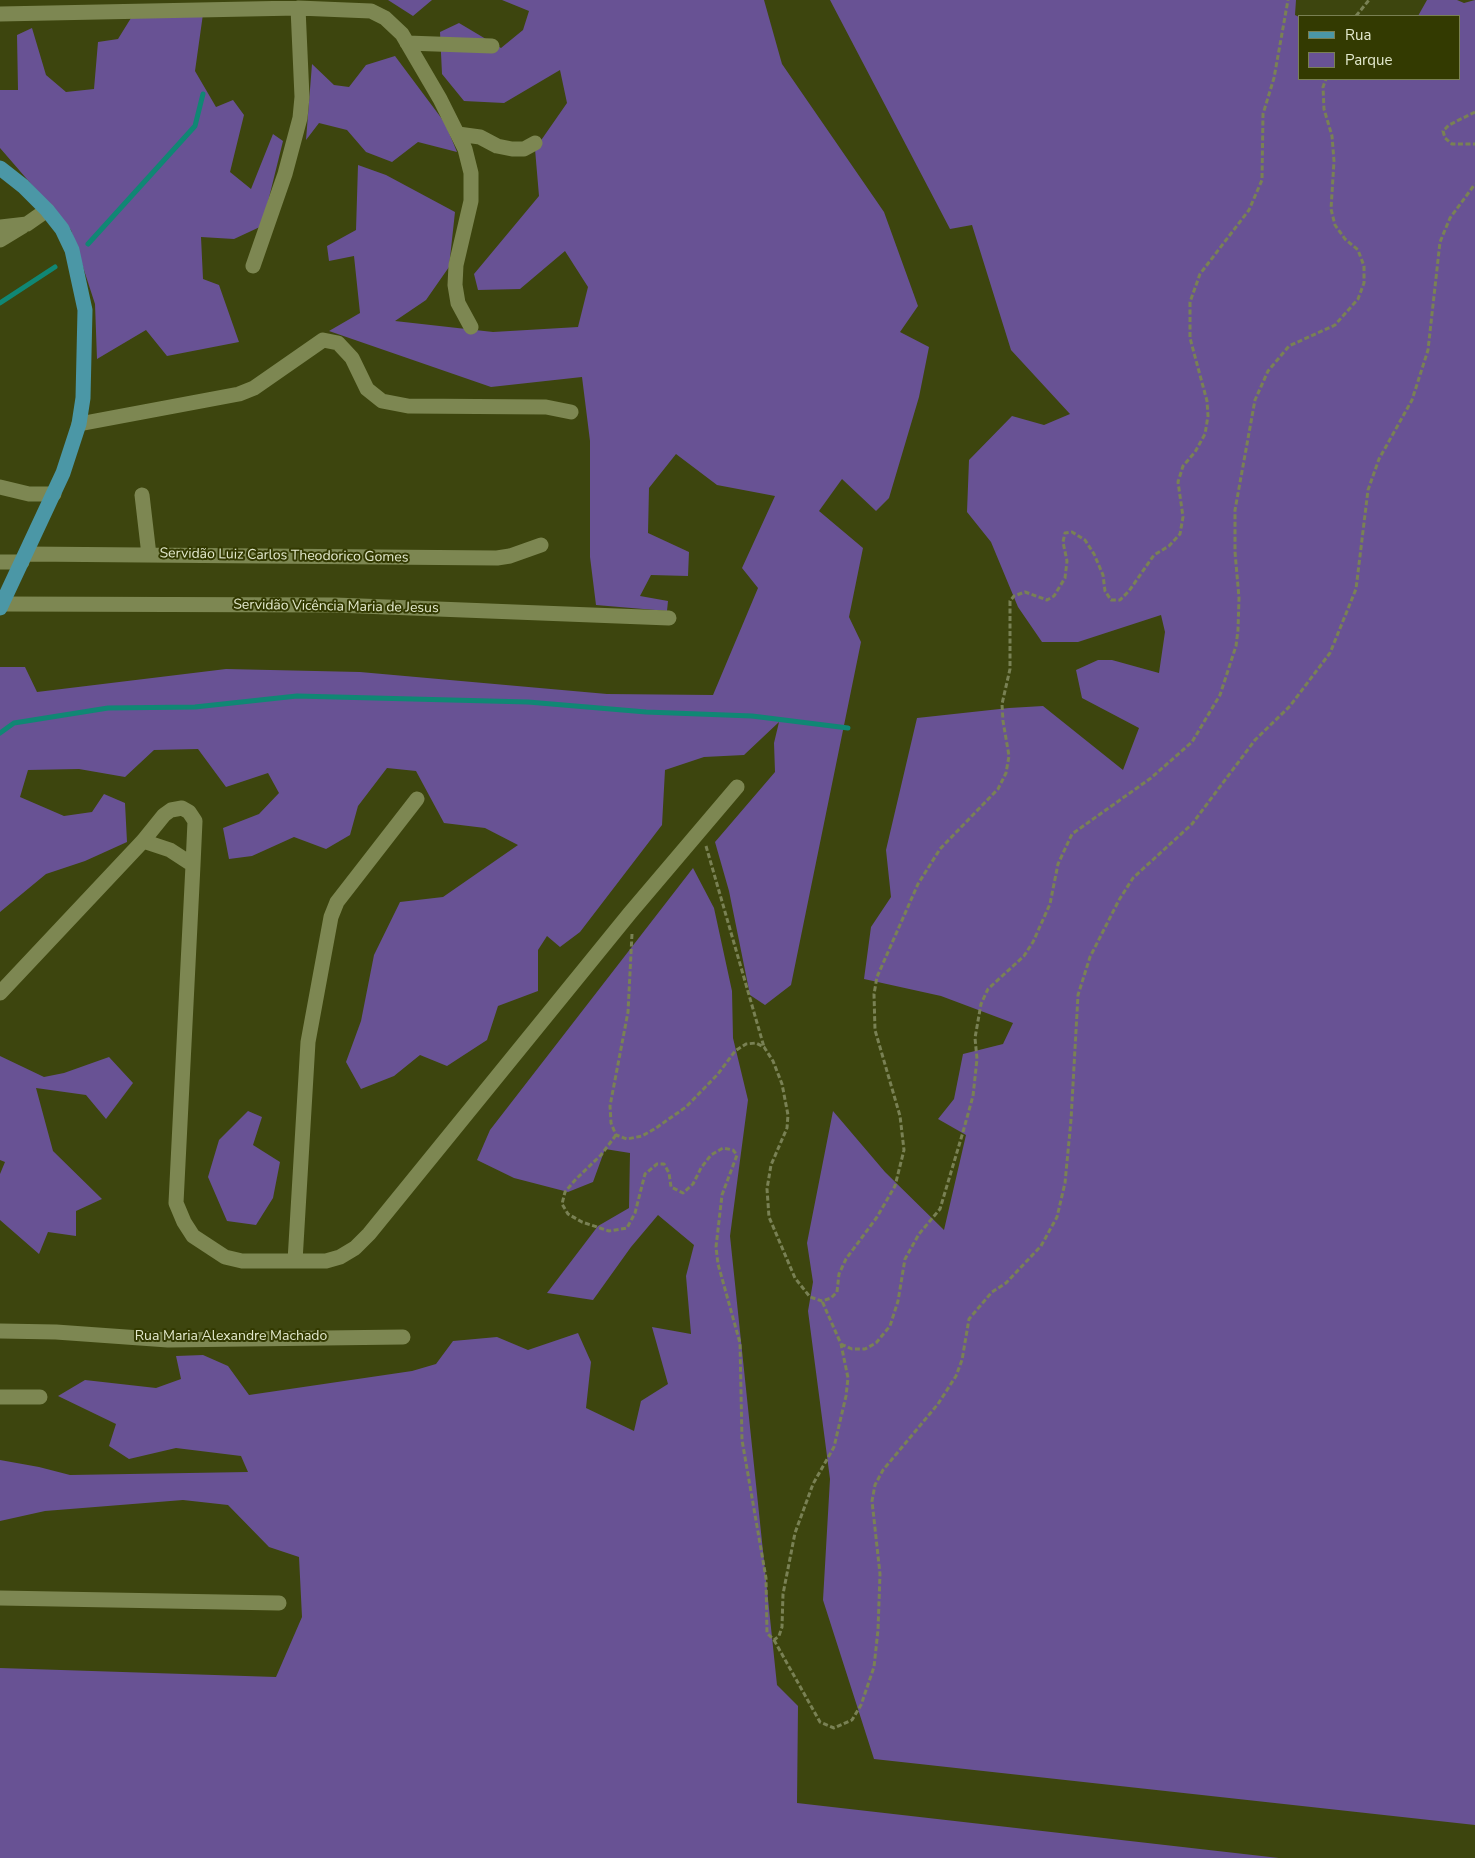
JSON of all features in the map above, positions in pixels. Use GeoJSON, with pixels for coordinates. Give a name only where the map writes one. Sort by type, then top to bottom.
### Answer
{"type":"FeatureCollection","features":[{"type":"Feature","properties":{"kind":"main road"},"geometry":{"type":"LineString","coordinates":[[0,168],[23,186],[47,210],[62,229],[72,250],[85,310],[83,398],[79,424],[54,494],[1,606]]}},
{"type":"Feature","properties":{"kind":"street"},"geometry":{"type":"LineString","coordinates":[[253,266],[285,174],[300,118],[302,98],[298,8]]}},
{"type":"Feature","properties":{"kind":"street"},"geometry":{"type":"LineString","coordinates":[[0,14],[298,8],[371,11],[385,18],[402,34],[465,149],[471,173],[471,201],[456,265],[454,285],[458,303],[471,328]]}},
{"type":"Feature","properties":{"kind":"street"},"geometry":{"type":"LineString","coordinates":[[406,42],[492,46]]}},
{"type":"Feature","properties":{"kind":"street"},"geometry":{"type":"LineString","coordinates":[[458,134],[474,135],[512,149],[524,149],[535,143]]}},
{"type":"Feature","properties":{"kind":"street"},"geometry":{"type":"LineString","coordinates":[[0,240],[47,210]]}},
{"type":"Feature","properties":{"kind":"street"},"geometry":{"type":"LineString","coordinates":[[0,227],[26,224]]}},
{"type":"Feature","properties":{"kind":"street"},"geometry":{"type":"LineString","coordinates":[[79,424],[239,394],[254,388],[323,340],[338,343],[352,358],[367,389],[382,401],[408,406],[546,407],[571,412]]}},
{"type":"Feature","properties":{"kind":"street"},"geometry":{"type":"LineString","coordinates":[[0,488],[29,494],[54,494]]}},
{"type":"Feature","properties":{"kind":"street"},"geometry":{"type":"LineString","coordinates":[[142,495],[149,555]]}},
{"type":"Feature","properties":{"kind":"street","name":"Servidão Luiz Carlos Theodorico Gomes"},"geometry":{"type":"LineString","coordinates":[[0,562],[24,558],[149,555],[496,558],[510,556],[540,545]]}},
{"type":"Feature","properties":{"kind":"street","name":"Servidão Vicência Maria de Jesus"},"geometry":{"type":"LineString","coordinates":[[1,606],[335,605],[669,618]]}},
{"type":"Feature","properties":{"kind":"street"},"geometry":{"type":"LineString","coordinates":[[0,993],[144,841],[164,816],[171,810],[182,808],[189,812],[194,821],[193,865],[176,1203],[184,1222],[193,1236],[224,1257],[242,1261],[326,1261],[340,1257],[355,1248],[369,1234],[630,913],[737,787]]}},
{"type":"Feature","properties":{"kind":"street"},"geometry":{"type":"LineString","coordinates":[[296,1261],[308,1042],[331,917],[337,902],[417,800]]}},
{"type":"Feature","properties":{"kind":"street"},"geometry":{"type":"LineString","coordinates":[[144,841],[170,850],[193,865]]}},
{"type":"Feature","properties":{"kind":"street","name":"Rua Maria Alexandre Machado"},"geometry":{"type":"LineString","coordinates":[[0,1331],[56,1332],[192,1340],[403,1337]]}},
{"type":"Feature","properties":{"kind":"street"},"geometry":{"type":"LineString","coordinates":[[0,1397],[40,1397]]}},
{"type":"Feature","properties":{"kind":"street"},"geometry":{"type":"LineString","coordinates":[[0,1598],[280,1603]]}},
{"type":"Feature","properties":{"kind":"path"},"geometry":{"type":"LineString","coordinates":[[701,828],[764,1048],[773,1061],[782,1084],[788,1114],[787,1128],[771,1165],[767,1189],[769,1217],[795,1278],[810,1298],[822,1301],[837,1292],[839,1274],[846,1259],[887,1202],[901,1168],[904,1150],[900,1116],[875,1030],[874,994],[877,977],[918,884],[940,849],[998,789],[1006,773],[1009,756],[1002,704],[1010,669],[1010,601],[1014,596],[1025,592],[1047,600],[1054,596],[1065,578],[1067,561],[1063,542],[1065,533],[1072,532],[1084,540],[1094,554],[1103,575],[1105,591],[1111,600],[1120,600],[1154,555],[1169,546],[1180,534],[1183,517],[1178,482],[1184,466],[1195,452],[1205,434],[1208,416],[1206,400],[1190,338],[1190,302],[1200,274],[1249,210],[1262,180],[1263,114],[1274,78],[1288,0]]}},
{"type":"Feature","properties":{"kind":"path"},"geometry":{"type":"LineString","coordinates":[[1357,15],[1368,0]]}},
{"type":"Feature","properties":{"kind":"path"},"geometry":{"type":"LineString","coordinates":[[842,1344],[852,1349],[865,1349],[876,1343],[890,1326],[898,1301],[905,1259],[919,1234],[940,1209],[963,1132],[973,1096],[977,1059],[975,1038],[980,1004],[988,989],[1024,956],[1033,942],[1050,904],[1058,864],[1072,834],[1152,778],[1192,742],[1220,696],[1237,638],[1239,598],[1235,552],[1235,510],[1255,400],[1268,371],[1289,346],[1335,325],[1358,299],[1364,283],[1364,266],[1358,250],[1345,239],[1335,226],[1331,209],[1334,161],[1332,136],[1324,108],[1323,87],[1326,80]]}},
{"type":"Feature","properties":{"kind":"path"},"geometry":{"type":"LineString","coordinates":[[1475,112],[1449,125],[1443,132],[1445,138],[1452,144],[1475,144]]}},
{"type":"Feature","properties":{"kind":"path"},"geometry":{"type":"LineString","coordinates":[[616,1135],[601,1154],[576,1179],[566,1192],[562,1204],[568,1214],[582,1222],[609,1231],[627,1228],[635,1213],[645,1174],[657,1164],[664,1164],[669,1173],[671,1187],[683,1193],[693,1184],[701,1168],[711,1155],[723,1148],[733,1150],[737,1155],[722,1195],[717,1256],[721,1281],[740,1343],[742,1440],[766,1578],[767,1633],[774,1640],[820,1722],[834,1728],[852,1720],[861,1705],[874,1667],[878,1630],[880,1574],[872,1501],[875,1484],[883,1470],[938,1404],[956,1376],[962,1360],[969,1319],[992,1292],[1006,1283],[1041,1246],[1057,1216],[1065,1182],[1072,1120],[1078,994],[1090,957],[1119,900],[1133,878],[1192,824],[1254,740],[1290,706],[1330,653],[1356,589],[1368,490],[1379,460],[1412,400],[1428,350],[1440,242],[1450,218],[1475,184]]}},
{"type":"Feature","properties":{"kind":"path"},"geometry":{"type":"LineString","coordinates":[[630,913],[632,931],[630,994],[610,1106],[611,1123],[616,1135],[627,1139],[649,1132],[686,1107],[718,1074],[735,1051],[746,1044],[756,1043],[764,1048]]}},
{"type":"Feature","properties":{"kind":"path"},"geometry":{"type":"LineString","coordinates":[[774,1640],[779,1636],[782,1628],[783,1594],[798,1524],[813,1484],[834,1448],[841,1424],[848,1378],[842,1344],[822,1301]]}},
{"type":"Feature","properties":{"kind":"green space"},"geometry":{"type":"Polygon","coordinates":[[[388,0],[432,0],[413,16],[388,0]]]}},
{"type":"Feature","properties":{"kind":"green space"},"geometry":{"type":"Polygon","coordinates":[[[502,0],[764,0],[782,64],[884,212],[918,306],[900,332],[929,347],[919,397],[889,498],[876,511],[842,479],[819,511],[863,548],[849,617],[861,642],[791,985],[765,1005],[750,995],[729,891],[715,842],[775,772],[774,743],[779,722],[744,755],[704,757],[665,770],[662,825],[580,932],[560,947],[547,936],[538,950],[538,991],[498,1006],[487,1040],[447,1066],[420,1055],[394,1076],[361,1089],[346,1062],[361,1021],[374,955],[400,902],[443,897],[518,845],[485,828],[444,823],[416,771],[387,768],[358,806],[350,835],[326,849],[294,837],[252,856],[229,859],[223,828],[259,814],[279,793],[268,773],[226,787],[198,749],[154,750],[125,777],[79,769],[28,770],[20,797],[64,816],[92,812],[104,794],[125,803],[127,842],[85,861],[46,874],[0,912],[0,667],[25,667],[37,692],[226,669],[360,672],[607,694],[713,695],[758,588],[742,568],[775,496],[717,485],[676,454],[649,488],[648,533],[689,552],[688,576],[651,575],[640,596],[668,601],[667,611],[596,605],[590,557],[590,441],[582,377],[491,387],[329,331],[360,313],[354,256],[329,261],[327,246],[356,230],[358,165],[386,175],[455,212],[449,267],[426,300],[395,321],[493,332],[578,327],[588,287],[565,251],[520,289],[478,290],[474,274],[539,196],[535,149],[567,103],[560,70],[504,103],[464,101],[442,74],[440,32],[459,23],[501,48],[523,30],[529,11],[502,0]]]}},
{"type":"Feature","properties":{"kind":"green space"},"geometry":{"type":"Polygon","coordinates":[[[830,0],[1296,0],[1295,15],[1298,16],[1298,80],[1460,80],[1460,15],[1419,15],[1427,0],[1457,0],[1464,3],[1475,0],[1475,1825],[874,1759],[823,1600],[830,1479],[808,1311],[813,1282],[807,1243],[833,1111],[885,1172],[944,1230],[966,1135],[938,1119],[954,1099],[963,1054],[1003,1044],[1013,1023],[941,996],[864,979],[871,927],[891,897],[886,850],[917,718],[1043,706],[1123,770],[1139,728],[1082,698],[1076,670],[1098,660],[1112,660],[1159,673],[1165,632],[1161,615],[1078,642],[1042,642],[1018,607],[991,542],[967,512],[969,460],[1012,416],[1044,425],[1070,414],[1011,350],[972,225],[950,229],[830,0]]]}},
{"type":"Feature","properties":{"kind":"green space"},"geometry":{"type":"Polygon","coordinates":[[[203,14],[195,71],[216,107],[233,100],[244,115],[230,172],[251,189],[273,134],[283,141],[262,226],[234,239],[201,237],[203,279],[219,285],[239,342],[167,356],[146,330],[97,359],[95,304],[71,230],[0,148],[0,90],[18,90],[17,35],[32,28],[46,75],[66,92],[94,89],[98,42],[118,39],[131,18],[203,14]]]}},
{"type":"Feature","properties":{"kind":"green space"},"geometry":{"type":"Polygon","coordinates":[[[395,56],[445,123],[457,152],[418,142],[392,162],[366,152],[347,130],[319,123],[306,140],[312,64],[334,85],[349,87],[366,65],[395,56]]]}},
{"type":"Feature","properties":{"kind":"green space"},"geometry":{"type":"Polygon","coordinates":[[[693,868],[714,908],[732,991],[733,1038],[748,1100],[730,1236],[777,1685],[798,1706],[797,1803],[1279,1858],[0,1858],[0,1668],[276,1677],[302,1617],[299,1557],[269,1547],[228,1505],[183,1500],[45,1511],[0,1521],[0,1460],[70,1475],[248,1472],[241,1456],[176,1448],[129,1459],[109,1446],[116,1424],[58,1396],[85,1380],[156,1388],[181,1379],[176,1356],[203,1355],[228,1366],[249,1395],[412,1371],[436,1364],[453,1341],[497,1337],[528,1350],[578,1333],[591,1362],[586,1408],[634,1431],[641,1401],[668,1384],[652,1327],[691,1334],[686,1276],[694,1245],[658,1215],[631,1247],[593,1300],[547,1293],[598,1226],[629,1208],[630,1153],[605,1149],[593,1182],[568,1192],[514,1178],[477,1160],[490,1130],[693,868]]]}},
{"type":"Feature","properties":{"kind":"green space"},"geometry":{"type":"Polygon","coordinates":[[[0,1056],[44,1077],[64,1073],[109,1057],[133,1083],[106,1119],[86,1095],[36,1088],[53,1151],[102,1199],[76,1211],[76,1236],[48,1232],[39,1254],[0,1220],[0,1174],[5,1162],[0,1160],[0,1056]]]}},
{"type":"Feature","properties":{"kind":"green space"},"geometry":{"type":"Polygon","coordinates":[[[248,1111],[262,1117],[253,1145],[280,1162],[273,1198],[256,1225],[227,1221],[208,1177],[219,1140],[248,1111]]]}},
{"type":"Feature","properties":{"kind":"waterway"},"geometry":{"type":"LineString","coordinates":[[88,244],[195,126],[203,94]]}},
{"type":"Feature","properties":{"kind":"waterway"},"geometry":{"type":"LineString","coordinates":[[0,303],[55,267]]}},
{"type":"Feature","properties":{"kind":"waterway"},"geometry":{"type":"LineString","coordinates":[[0,733],[14,723],[108,708],[195,707],[297,696],[528,702],[646,712],[752,716],[848,728]]}}]}
